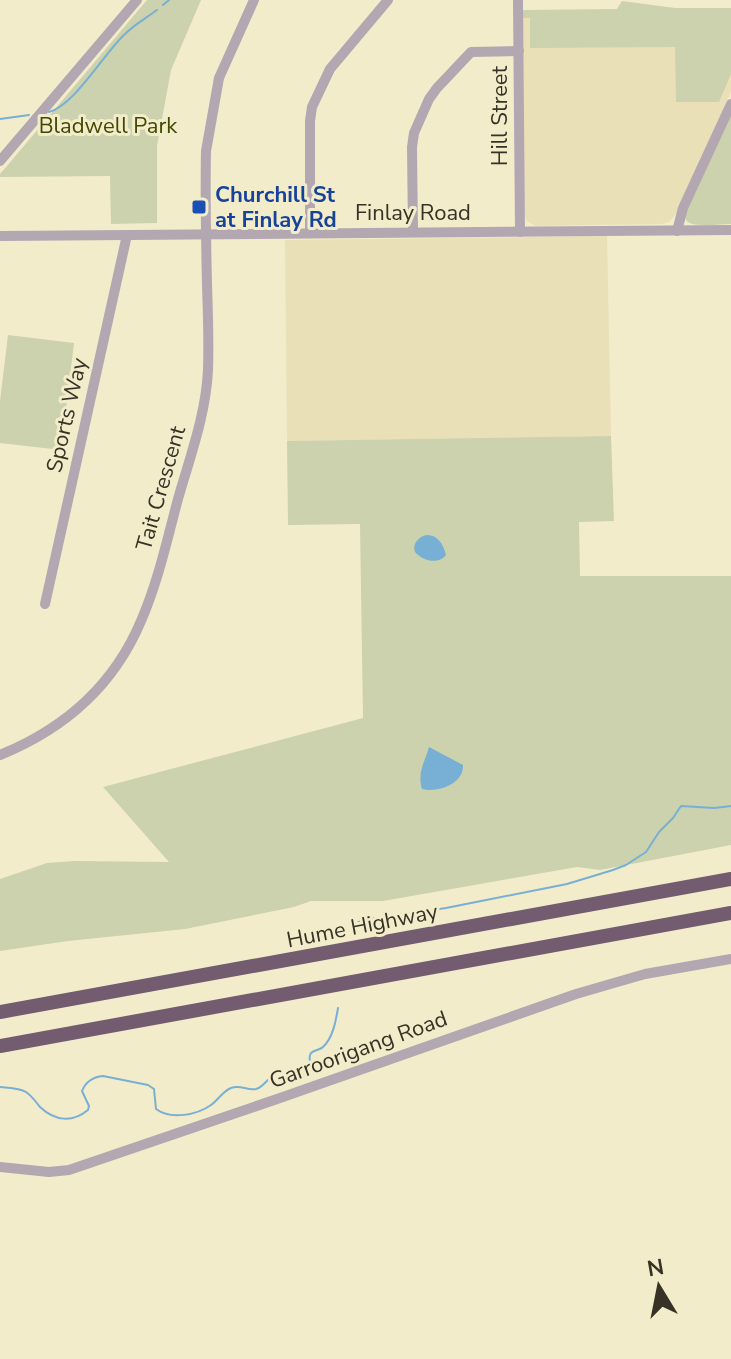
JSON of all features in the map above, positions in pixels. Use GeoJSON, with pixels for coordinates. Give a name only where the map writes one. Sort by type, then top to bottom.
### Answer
{"type":"FeatureCollection","features":[{"type":"Feature","properties":{"kind":"highway","name":"Hume Highway"},"geometry":{"type":"LineString","coordinates":[[0,1012],[731,879]]}},
{"type":"Feature","properties":{"kind":"highway"},"geometry":{"type":"LineString","coordinates":[[0,1046],[731,913]]}},
{"type":"Feature","properties":{"kind":"street"},"geometry":{"type":"LineString","coordinates":[[0,161],[137,0]]}},
{"type":"Feature","properties":{"kind":"street","name":"Tait Crescent"},"geometry":{"type":"LineString","coordinates":[[0,755],[38,738],[84,703],[120,661],[142,620],[154,585],[206,394],[206,151],[215,91],[254,0]]}},
{"type":"Feature","properties":{"kind":"street"},"geometry":{"type":"LineString","coordinates":[[310,233],[312,107],[335,61],[388,0]]}},
{"type":"Feature","properties":{"kind":"street","name":"Hill Street"},"geometry":{"type":"LineString","coordinates":[[518,0],[520,232]]}},
{"type":"Feature","properties":{"kind":"street"},"geometry":{"type":"LineString","coordinates":[[413,232],[413,139],[429,99],[471,52],[519,51]]}},
{"type":"Feature","properties":{"kind":"street"},"geometry":{"type":"LineString","coordinates":[[677,231],[683,208],[731,104]]}},
{"type":"Feature","properties":{"kind":"street","name":"Finlay Road"},"geometry":{"type":"LineString","coordinates":[[0,236],[731,230]]}},
{"type":"Feature","properties":{"kind":"street","name":"Sports Way"},"geometry":{"type":"LineString","coordinates":[[45,604],[127,235]]}},
{"type":"Feature","properties":{"kind":"street","name":"Garroorigang Road"},"geometry":{"type":"LineString","coordinates":[[0,1167],[49,1172],[69,1170],[576,994],[645,974],[731,959]]}},
{"type":"Feature","properties":{"kind":"shaded area"},"geometry":{"type":"Polygon","coordinates":[[[608,15],[731,28],[731,92],[676,214],[669,222],[535,226],[526,220],[524,210],[523,18],[608,15]]]}},
{"type":"Feature","properties":{"kind":"shaded area"},"geometry":{"type":"Polygon","coordinates":[[[607,236],[611,436],[287,441],[285,240],[607,236]]]}},
{"type":"Feature","properties":{"kind":"green space","name":"Bladwell Park"},"geometry":{"type":"Polygon","coordinates":[[[147,0],[201,0],[171,70],[157,146],[157,223],[111,224],[110,176],[0,177],[0,174],[147,0]]]}},
{"type":"Feature","properties":{"kind":"green space"},"geometry":{"type":"Polygon","coordinates":[[[622,1],[675,8],[731,8],[731,74],[719,102],[676,102],[675,47],[530,48],[530,18],[523,18],[523,10],[617,9],[622,1]]]}},
{"type":"Feature","properties":{"kind":"green space"},"geometry":{"type":"Polygon","coordinates":[[[731,114],[731,224],[690,223],[685,213],[731,114]]]}},
{"type":"Feature","properties":{"kind":"green space"},"geometry":{"type":"Polygon","coordinates":[[[8,335],[74,343],[61,450],[0,443],[0,401],[8,335]]]}},
{"type":"Feature","properties":{"kind":"green space"},"geometry":{"type":"Polygon","coordinates":[[[611,436],[614,521],[579,522],[580,576],[731,576],[731,845],[600,870],[577,867],[383,901],[311,901],[185,929],[0,951],[0,879],[47,863],[169,862],[103,787],[363,718],[360,524],[288,525],[287,441],[611,436]]]}},
{"type":"Feature","properties":{"kind":"water"},"geometry":{"type":"Polygon","coordinates":[[[427,535],[437,538],[442,544],[446,555],[443,558],[430,561],[415,552],[417,541],[427,535]]]}},
{"type":"Feature","properties":{"kind":"water"},"geometry":{"type":"Polygon","coordinates":[[[429,747],[463,765],[459,777],[449,786],[435,790],[422,789],[421,772],[429,747]]]}},
{"type":"Feature","properties":{"kind":"waterway"},"geometry":{"type":"LineString","coordinates":[[163,5],[169,0]]}},
{"type":"Feature","properties":{"kind":"waterway"},"geometry":{"type":"LineString","coordinates":[[49,112],[69,100],[117,42],[157,10]]}},
{"type":"Feature","properties":{"kind":"waterway"},"geometry":{"type":"LineString","coordinates":[[0,119],[29,115]]}},
{"type":"Feature","properties":{"kind":"waterway"},"geometry":{"type":"LineString","coordinates":[[355,924],[362,920],[446,908],[567,884],[613,870],[646,852],[681,806],[731,806]]}},
{"type":"Feature","properties":{"kind":"waterway"},"geometry":{"type":"LineString","coordinates":[[0,1087],[23,1091],[40,1107],[64,1119],[88,1110],[82,1091],[90,1080],[103,1076],[148,1085],[154,1089],[156,1109],[162,1112],[191,1114],[211,1105],[231,1088],[256,1089],[276,1074],[290,1080],[304,1075],[311,1067],[311,1053],[322,1048],[329,1039],[338,1008]]}},
{"type":"Feature","properties":{"kind":"place","name":"Churchill St at Finlay Rd"},"geometry":{"type":"Point","coordinates":[199,207]}}]}
